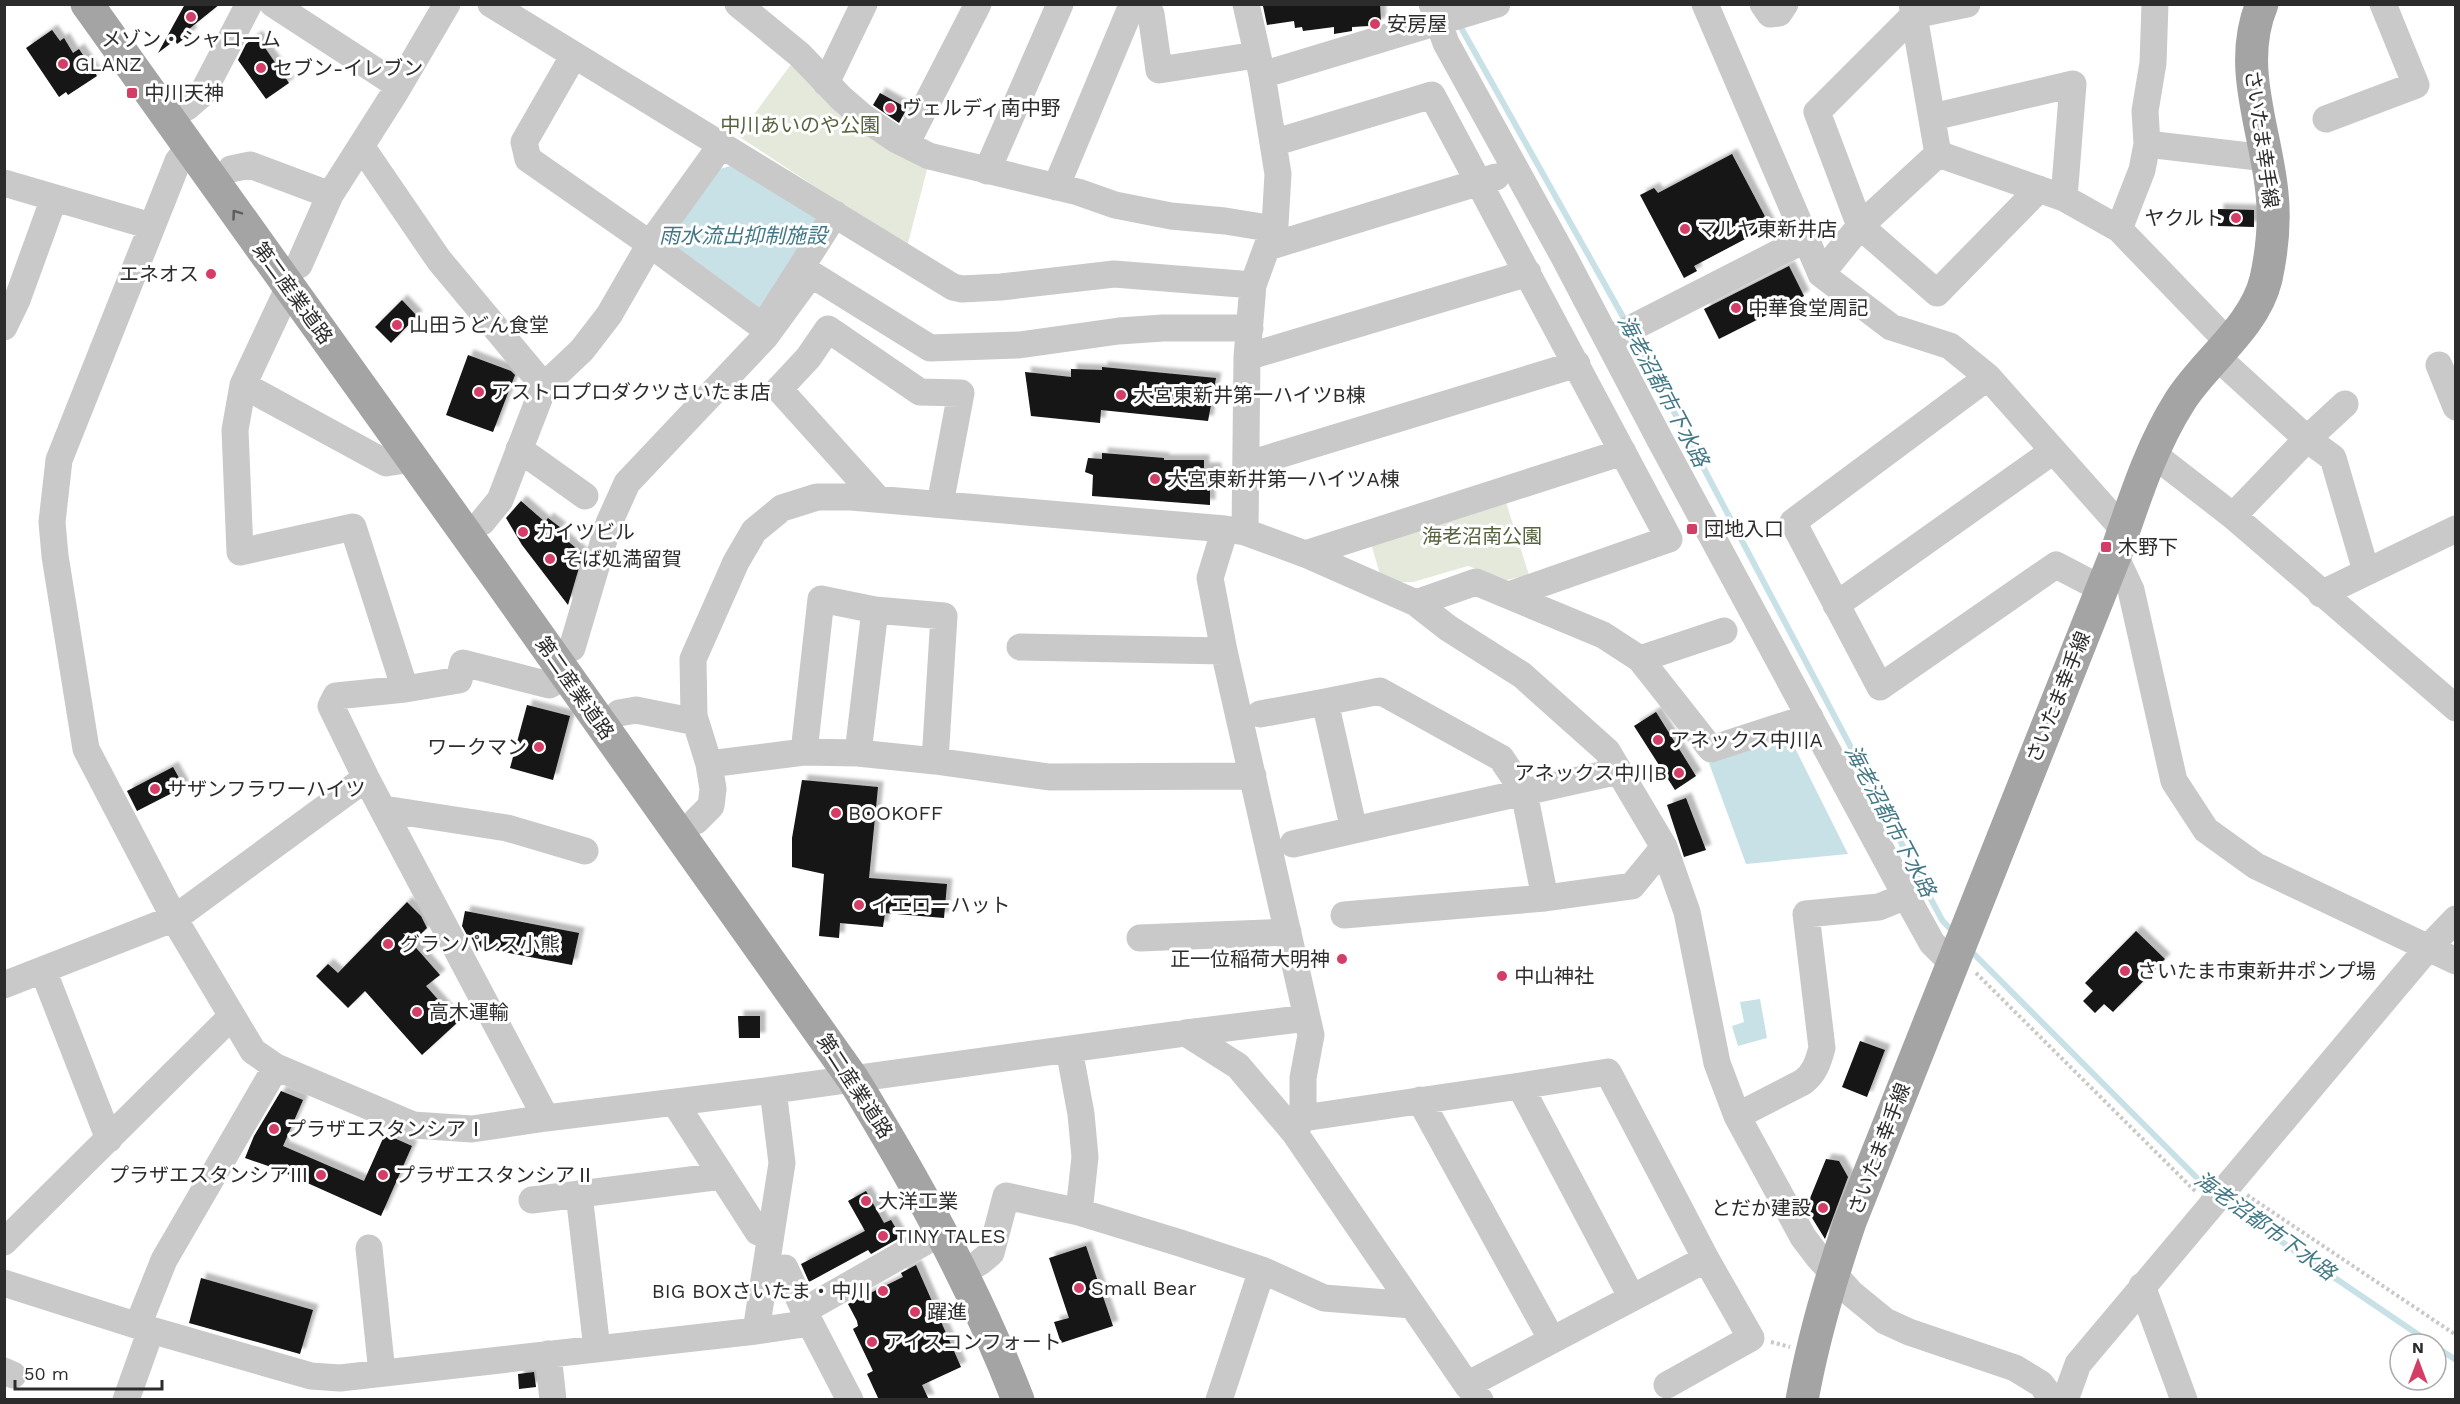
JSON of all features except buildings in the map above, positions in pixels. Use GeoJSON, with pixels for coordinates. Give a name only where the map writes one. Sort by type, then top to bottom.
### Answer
{"type":"FeatureCollection","features":[{"type":"Feature","properties":{"kind":"main road","name":"第二産業道路"},"geometry":{"type":"LineString","coordinates":[[87,4],[189,147],[294,276],[482,522],[569,662],[619,714],[696,821],[863,1077],[996,1343],[1018,1400]]}},
{"type":"Feature","properties":{"kind":"main road","name":"第二産業道路"},"geometry":{"type":"LineString","coordinates":[[113,4],[231,170],[294,276],[412,459],[569,662],[863,1077],[920,1151],[979,1263],[1015,1338],[1039,1400]]}},
{"type":"Feature","properties":{"kind":"main road","name":"さいたま幸手線"},"geometry":{"type":"LineString","coordinates":[[1802,1400],[1811,1352],[1833,1271],[2120,543],[2152,454],[2165,425],[2182,398],[2223,350],[2251,312],[2265,282],[2271,255],[2272,193],[2252,75],[2251,47],[2262,4]]}},
{"type":"Feature","properties":{"kind":"street"},"geometry":{"type":"LineString","coordinates":[[187,107],[202,94],[249,4]]}},
{"type":"Feature","properties":{"kind":"street"},"geometry":{"type":"LineString","coordinates":[[273,4],[399,86]]}},
{"type":"Feature","properties":{"kind":"street"},"geometry":{"type":"LineString","coordinates":[[405,689],[353,527],[240,552],[235,430],[243,385],[330,195],[399,86],[447,4]]}},
{"type":"Feature","properties":{"kind":"street"},"geometry":{"type":"LineString","coordinates":[[491,4],[953,287],[962,289],[1114,274],[1253,285]]}},
{"type":"Feature","properties":{"kind":"street"},"geometry":{"type":"LineString","coordinates":[[738,4],[764,14],[826,83],[864,117],[906,144],[929,156],[1056,187],[1115,205],[1271,238],[1517,171]]}},
{"type":"Feature","properties":{"kind":"street"},"geometry":{"type":"LineString","coordinates":[[826,83],[864,4]]}},
{"type":"Feature","properties":{"kind":"street"},"geometry":{"type":"LineString","coordinates":[[906,144],[978,4]]}},
{"type":"Feature","properties":{"kind":"street"},"geometry":{"type":"LineString","coordinates":[[987,171],[1060,4]]}},
{"type":"Feature","properties":{"kind":"street"},"geometry":{"type":"LineString","coordinates":[[1246,4],[1278,174],[1271,238],[1253,285],[1247,357],[1246,465],[1235,531],[1210,578],[1224,651],[1250,714],[1253,776],[1311,1035],[1298,1125]]}},
{"type":"Feature","properties":{"kind":"street"},"geometry":{"type":"LineString","coordinates":[[1056,187],[1131,5],[1151,14],[1159,70],[1259,65],[1435,13],[1497,4]]}},
{"type":"Feature","properties":{"kind":"street"},"geometry":{"type":"LineString","coordinates":[[1705,4],[1821,274],[1891,327],[1950,346],[1988,377],[2053,451],[2120,543],[2174,781],[2206,830],[2256,866],[2456,961]]}},
{"type":"Feature","properties":{"kind":"street"},"geometry":{"type":"LineString","coordinates":[[1763,4],[1770,14],[1779,13],[1785,4]]}},
{"type":"Feature","properties":{"kind":"street"},"geometry":{"type":"LineString","coordinates":[[1933,117],[2073,84],[2052,194],[1937,293],[1860,226],[1817,112],[1913,10],[1967,4]]}},
{"type":"Feature","properties":{"kind":"street"},"geometry":{"type":"LineString","coordinates":[[2119,229],[2142,170],[2147,144],[2145,111],[2153,63],[2155,4]]}},
{"type":"Feature","properties":{"kind":"street"},"geometry":{"type":"LineString","coordinates":[[2326,119],[2416,85],[2383,4]]}},
{"type":"Feature","properties":{"kind":"street"},"geometry":{"type":"LineString","coordinates":[[1913,10],[1938,154]]}},
{"type":"Feature","properties":{"kind":"street"},"geometry":{"type":"LineString","coordinates":[[1435,13],[1446,43],[1517,171],[1622,332],[1810,717],[1932,943],[1959,947]]}},
{"type":"Feature","properties":{"kind":"street"},"geometry":{"type":"LineString","coordinates":[[574,55],[524,142],[528,159],[764,327],[836,214]]}},
{"type":"Feature","properties":{"kind":"street"},"geometry":{"type":"LineString","coordinates":[[1273,143],[1432,95],[1669,539],[1509,596]]}},
{"type":"Feature","properties":{"kind":"street"},"geometry":{"type":"LineString","coordinates":[[482,522],[500,501],[544,386],[582,350],[609,315],[650,244],[722,144]]}},
{"type":"Feature","properties":{"kind":"street"},"geometry":{"type":"LineString","coordinates":[[2147,144],[2266,158]]}},
{"type":"Feature","properties":{"kind":"street"},"geometry":{"type":"LineString","coordinates":[[361,146],[439,261],[544,386]]}},
{"type":"Feature","properties":{"kind":"street"},"geometry":{"type":"LineString","coordinates":[[189,147],[178,161],[59,460],[52,522],[55,556],[86,749],[175,918],[253,1051],[276,1067],[413,1125],[472,1129],[1307,1018]]}},
{"type":"Feature","properties":{"kind":"street"},"geometry":{"type":"LineString","coordinates":[[1821,274],[1860,226],[1938,154]]}},
{"type":"Feature","properties":{"kind":"street"},"geometry":{"type":"LineString","coordinates":[[1938,154],[2052,194],[2119,229],[2223,350],[2307,439],[2333,458],[2366,571]]}},
{"type":"Feature","properties":{"kind":"street"},"geometry":{"type":"LineString","coordinates":[[231,170],[250,165],[330,195]]}},
{"type":"Feature","properties":{"kind":"street"},"geometry":{"type":"LineString","coordinates":[[4,183],[152,226]]}},
{"type":"Feature","properties":{"kind":"street"},"geometry":{"type":"LineString","coordinates":[[4,327],[17,300],[54,198]]}},
{"type":"Feature","properties":{"kind":"street"},"geometry":{"type":"LineString","coordinates":[[1622,332],[1806,239]]}},
{"type":"Feature","properties":{"kind":"street"},"geometry":{"type":"LineString","coordinates":[[1247,357],[1528,273]]}},
{"type":"Feature","properties":{"kind":"street"},"geometry":{"type":"LineString","coordinates":[[546,1118],[366,778],[331,706],[336,696],[405,689],[459,680],[463,663],[549,685],[569,662],[609,523],[627,483],[765,337],[811,274],[930,348],[1018,345],[1163,328],[1250,328]]}},
{"type":"Feature","properties":{"kind":"street"},"geometry":{"type":"LineString","coordinates":[[878,499],[778,389],[808,358],[828,329],[920,392],[961,393],[940,504]]}},
{"type":"Feature","properties":{"kind":"street"},"geometry":{"type":"LineString","coordinates":[[1246,465],[1576,364]]}},
{"type":"Feature","properties":{"kind":"street"},"geometry":{"type":"LineString","coordinates":[[2439,365],[2456,407]]}},
{"type":"Feature","properties":{"kind":"street"},"geometry":{"type":"LineString","coordinates":[[1988,377],[1793,522],[1880,687],[2056,565],[2102,589]]}},
{"type":"Feature","properties":{"kind":"street"},"geometry":{"type":"LineString","coordinates":[[243,385],[386,463],[412,459]]}},
{"type":"Feature","properties":{"kind":"street"},"geometry":{"type":"LineString","coordinates":[[2233,516],[2307,439],[2345,404]]}},
{"type":"Feature","properties":{"kind":"street"},"geometry":{"type":"LineString","coordinates":[[519,449],[585,496]]}},
{"type":"Feature","properties":{"kind":"street"},"geometry":{"type":"LineString","coordinates":[[1836,604],[2053,451]]}},
{"type":"Feature","properties":{"kind":"street"},"geometry":{"type":"LineString","coordinates":[[1305,554],[1623,452]]}},
{"type":"Feature","properties":{"kind":"street"},"geometry":{"type":"LineString","coordinates":[[2152,454],[2233,516],[2456,708]]}},
{"type":"Feature","properties":{"kind":"street"},"geometry":{"type":"LineString","coordinates":[[696,821],[711,806],[713,789],[709,764],[696,722],[693,659],[736,562],[754,531],[782,508],[818,497],[940,504],[1235,531],[1305,554],[1416,603],[1448,628],[1522,675],[1607,751],[1664,848],[1687,912],[1716,1063],[1737,1116],[1803,1237],[1852,1294],[1884,1321],[1909,1332],[2015,1368],[2041,1384],[2054,1400]]}},
{"type":"Feature","properties":{"kind":"street"},"geometry":{"type":"LineString","coordinates":[[2321,594],[2456,530]]}},
{"type":"Feature","properties":{"kind":"street"},"geometry":{"type":"LineString","coordinates":[[1416,603],[1476,582],[1603,635],[1640,658],[1711,749],[1810,717]]}},
{"type":"Feature","properties":{"kind":"street"},"geometry":{"type":"LineString","coordinates":[[804,752],[821,599],[875,610],[944,616],[935,761]]}},
{"type":"Feature","properties":{"kind":"street"},"geometry":{"type":"LineString","coordinates":[[858,753],[875,610]]}},
{"type":"Feature","properties":{"kind":"street"},"geometry":{"type":"LineString","coordinates":[[1640,658],[1724,631]]}},
{"type":"Feature","properties":{"kind":"street"},"geometry":{"type":"LineString","coordinates":[[1020,647],[1224,651]]}},
{"type":"Feature","properties":{"kind":"street"},"geometry":{"type":"LineString","coordinates":[[1250,714],[1380,691],[1501,758],[1524,792],[1545,898]]}},
{"type":"Feature","properties":{"kind":"street"},"geometry":{"type":"LineString","coordinates":[[1325,702],[1354,830]]}},
{"type":"Feature","properties":{"kind":"street"},"geometry":{"type":"LineString","coordinates":[[619,714],[636,710],[696,722]]}},
{"type":"Feature","properties":{"kind":"street"},"geometry":{"type":"LineString","coordinates":[[709,764],[804,752],[858,753],[1050,777],[1253,776]]}},
{"type":"Feature","properties":{"kind":"street"},"geometry":{"type":"LineString","coordinates":[[1293,844],[1619,771]]}},
{"type":"Feature","properties":{"kind":"street"},"geometry":{"type":"LineString","coordinates":[[4,985],[175,918],[366,778]]}},
{"type":"Feature","properties":{"kind":"street"},"geometry":{"type":"LineString","coordinates":[[384,809],[507,828],[585,851]]}},
{"type":"Feature","properties":{"kind":"street"},"geometry":{"type":"LineString","coordinates":[[1344,915],[1545,898],[1632,885],[1664,848]]}},
{"type":"Feature","properties":{"kind":"street"},"geometry":{"type":"LineString","coordinates":[[1737,1116],[1803,1082],[1811,1076],[1818,1062],[1822,1048],[1806,914],[1879,907],[1906,896]]}},
{"type":"Feature","properties":{"kind":"street"},"geometry":{"type":"LineString","coordinates":[[2065,1400],[2078,1364],[2427,949],[2456,919]]}},
{"type":"Feature","properties":{"kind":"street"},"geometry":{"type":"LineString","coordinates":[[1140,938],[1288,932]]}},
{"type":"Feature","properties":{"kind":"street"},"geometry":{"type":"LineString","coordinates":[[43,970],[109,1138]]}},
{"type":"Feature","properties":{"kind":"street"},"geometry":{"type":"LineString","coordinates":[[4,1242],[232,1016]]}},
{"type":"Feature","properties":{"kind":"street"},"geometry":{"type":"LineString","coordinates":[[1186,1034],[1238,1066],[1298,1125],[1412,1305],[1474,1392],[1552,1340],[1706,1259]]}},
{"type":"Feature","properties":{"kind":"street"},"geometry":{"type":"LineString","coordinates":[[1069,1049],[1081,1114],[1085,1157],[1079,1212]]}},
{"type":"Feature","properties":{"kind":"street"},"geometry":{"type":"LineString","coordinates":[[126,1400],[164,1260],[276,1067]]}},
{"type":"Feature","properties":{"kind":"street"},"geometry":{"type":"LineString","coordinates":[[1298,1125],[1420,1100],[1608,1071],[1706,1259],[1751,1338],[1667,1385]]}},
{"type":"Feature","properties":{"kind":"street"},"geometry":{"type":"LineString","coordinates":[[1520,1086],[1632,1298]]}},
{"type":"Feature","properties":{"kind":"street"},"geometry":{"type":"LineString","coordinates":[[756,1331],[782,1163],[773,1090]]}},
{"type":"Feature","properties":{"kind":"street"},"geometry":{"type":"LineString","coordinates":[[1420,1100],[1552,1340]]}},
{"type":"Feature","properties":{"kind":"street"},"geometry":{"type":"LineString","coordinates":[[675,1103],[758,1232]]}},
{"type":"Feature","properties":{"kind":"street"},"geometry":{"type":"LineString","coordinates":[[532,1200],[722,1176]]}},
{"type":"Feature","properties":{"kind":"street"},"geometry":{"type":"LineString","coordinates":[[579,1194],[597,1349]]}},
{"type":"Feature","properties":{"kind":"street"},"geometry":{"type":"LineString","coordinates":[[979,1263],[991,1253],[1006,1196],[1079,1212],[1262,1270],[1324,1298],[1412,1305]]}},
{"type":"Feature","properties":{"kind":"street"},"geometry":{"type":"LineString","coordinates":[[4,1283],[311,1376],[340,1378],[756,1331],[808,1316],[942,1233]]}},
{"type":"Feature","properties":{"kind":"street"},"geometry":{"type":"LineString","coordinates":[[369,1248],[382,1373]]}},
{"type":"Feature","properties":{"kind":"street"},"geometry":{"type":"LineString","coordinates":[[785,1268],[850,1400]]}},
{"type":"Feature","properties":{"kind":"street"},"geometry":{"type":"LineString","coordinates":[[1219,1400],[1262,1270]]}},
{"type":"Feature","properties":{"kind":"street"},"geometry":{"type":"LineString","coordinates":[[2142,1287],[2184,1400]]}},
{"type":"Feature","properties":{"kind":"street"},"geometry":{"type":"LineString","coordinates":[[548,1354],[553,1400]]}},
{"type":"Feature","properties":{"kind":"path"},"geometry":{"type":"LineString","coordinates":[[1959,947],[2219,1195],[2456,1335]]}},
{"type":"Feature","properties":{"kind":"path"},"geometry":{"type":"LineString","coordinates":[[1751,1338],[1811,1352]]}},
{"type":"Feature","properties":{"kind":"green space","name":"中川あいのや公園"},"geometry":{"type":"Polygon","coordinates":[[[795,59],[929,162],[907,247],[738,136],[795,59]]]}},
{"type":"Feature","properties":{"kind":"green space","name":"海老沼南公園"},"geometry":{"type":"Polygon","coordinates":[[[1504,496],[1529,575],[1506,580],[1468,566],[1413,582],[1398,582],[1380,574],[1369,537],[1504,496]]]}},
{"type":"Feature","properties":{"kind":"water","name":"雨水流出抑制施設"},"geometry":{"type":"Polygon","coordinates":[[[730,166],[816,215],[820,225],[766,310],[754,312],[667,240],[720,169],[730,166]]]}},
{"type":"Feature","properties":{"kind":"water"},"geometry":{"type":"Polygon","coordinates":[[[1790,738],[1848,854],[1746,864],[1709,763],[1790,738]]]}},
{"type":"Feature","properties":{"kind":"water"},"geometry":{"type":"Polygon","coordinates":[[[1760,999],[1767,1038],[1738,1046],[1732,1026],[1744,1022],[1740,1002],[1760,999]]]}},
{"type":"Feature","properties":{"kind":"waterway","name":"海老沼都市下水路"},"geometry":{"type":"LineString","coordinates":[[1459,24],[1627,324]]}},
{"type":"Feature","properties":{"kind":"waterway","name":"海老沼都市下水路"},"geometry":{"type":"LineString","coordinates":[[1634,336],[1942,920],[1953,932]]}},
{"type":"Feature","properties":{"kind":"waterway","name":"海老沼都市下水路"},"geometry":{"type":"LineString","coordinates":[[1970,950],[2213,1194]]}},
{"type":"Feature","properties":{"kind":"waterway","name":"海老沼都市下水路"},"geometry":{"type":"LineString","coordinates":[[2223,1202],[2414,1332]]}},
{"type":"Feature","properties":{"kind":"waterway","name":"海老沼都市下水路"},"geometry":{"type":"LineString","coordinates":[[2448,1355],[2456,1360]]}},
{"type":"Feature","properties":{"kind":"place","name":"メゾン・シャローム"},"geometry":{"type":"Point","coordinates":[191,17]}},
{"type":"Feature","properties":{"kind":"place","name":"安房屋"},"geometry":{"type":"Point","coordinates":[1375,24]}},
{"type":"Feature","properties":{"kind":"place","name":"GLANZ"},"geometry":{"type":"Point","coordinates":[63,64]}},
{"type":"Feature","properties":{"kind":"place","name":"セブン-イレブン"},"geometry":{"type":"Point","coordinates":[261,68]}},
{"type":"Feature","properties":{"kind":"place","name":"中川天神"},"geometry":{"type":"Point","coordinates":[132,93]}},
{"type":"Feature","properties":{"kind":"place","name":"ヴェルディ南中野"},"geometry":{"type":"Point","coordinates":[890,108]}},
{"type":"Feature","properties":{"kind":"place","name":"ヤクルト"},"geometry":{"type":"Point","coordinates":[2236,218]}},
{"type":"Feature","properties":{"kind":"place","name":"マルヤ東新井店"},"geometry":{"type":"Point","coordinates":[1685,229]}},
{"type":"Feature","properties":{"kind":"place","name":"エネオス"},"geometry":{"type":"Point","coordinates":[211,274]}},
{"type":"Feature","properties":{"kind":"place","name":"中華食堂周記"},"geometry":{"type":"Point","coordinates":[1736,308]}},
{"type":"Feature","properties":{"kind":"place","name":"山田うどん食堂"},"geometry":{"type":"Point","coordinates":[397,325]}},
{"type":"Feature","properties":{"kind":"place","name":"アストロプロダクツさいたま店"},"geometry":{"type":"Point","coordinates":[479,392]}},
{"type":"Feature","properties":{"kind":"place","name":"大宮東新井第一ハイツB棟"},"geometry":{"type":"Point","coordinates":[1121,395]}},
{"type":"Feature","properties":{"kind":"place","name":"大宮東新井第一ハイツA棟"},"geometry":{"type":"Point","coordinates":[1155,479]}},
{"type":"Feature","properties":{"kind":"place","name":"団地入口"},"geometry":{"type":"Point","coordinates":[1692,529]}},
{"type":"Feature","properties":{"kind":"place","name":"カイツビル"},"geometry":{"type":"Point","coordinates":[523,532]}},
{"type":"Feature","properties":{"kind":"place","name":"木野下"},"geometry":{"type":"Point","coordinates":[2106,547]}},
{"type":"Feature","properties":{"kind":"place","name":"そば処満留賀"},"geometry":{"type":"Point","coordinates":[550,559]}},
{"type":"Feature","properties":{"kind":"place","name":"アネックス中川A"},"geometry":{"type":"Point","coordinates":[1658,740]}},
{"type":"Feature","properties":{"kind":"place","name":"ワークマン"},"geometry":{"type":"Point","coordinates":[539,747]}},
{"type":"Feature","properties":{"kind":"place","name":"アネックス中川B"},"geometry":{"type":"Point","coordinates":[1679,773]}},
{"type":"Feature","properties":{"kind":"place","name":"サザンフラワーハイツ"},"geometry":{"type":"Point","coordinates":[155,789]}},
{"type":"Feature","properties":{"kind":"place","name":"BOOKOFF"},"geometry":{"type":"Point","coordinates":[836,813]}},
{"type":"Feature","properties":{"kind":"place","name":"イエローハット"},"geometry":{"type":"Point","coordinates":[859,905]}},
{"type":"Feature","properties":{"kind":"place","name":"グランパレス小熊"},"geometry":{"type":"Point","coordinates":[388,944]}},
{"type":"Feature","properties":{"kind":"place","name":"正一位稲荷大明神"},"geometry":{"type":"Point","coordinates":[1342,959]}},
{"type":"Feature","properties":{"kind":"place","name":"さいたま市東新井ポンプ場"},"geometry":{"type":"Point","coordinates":[2125,971]}},
{"type":"Feature","properties":{"kind":"place","name":"中山神社"},"geometry":{"type":"Point","coordinates":[1502,976]}},
{"type":"Feature","properties":{"kind":"place","name":"高木運輸"},"geometry":{"type":"Point","coordinates":[417,1012]}},
{"type":"Feature","properties":{"kind":"place","name":"プラザエスタンシアⅠ"},"geometry":{"type":"Point","coordinates":[274,1129]}},
{"type":"Feature","properties":{"kind":"place","name":"プラザエスタンシアⅢ"},"geometry":{"type":"Point","coordinates":[321,1175]}},
{"type":"Feature","properties":{"kind":"place","name":"プラザエスタンシアⅡ"},"geometry":{"type":"Point","coordinates":[383,1175]}},
{"type":"Feature","properties":{"kind":"place","name":"大洋工業"},"geometry":{"type":"Point","coordinates":[866,1201]}},
{"type":"Feature","properties":{"kind":"place","name":"とだか建設"},"geometry":{"type":"Point","coordinates":[1823,1208]}},
{"type":"Feature","properties":{"kind":"place","name":"TINY TALES"},"geometry":{"type":"Point","coordinates":[883,1236]}},
{"type":"Feature","properties":{"kind":"place","name":"Small Bear"},"geometry":{"type":"Point","coordinates":[1079,1288]}},
{"type":"Feature","properties":{"kind":"place","name":"BIG BOXさいたま・中川"},"geometry":{"type":"Point","coordinates":[883,1291]}},
{"type":"Feature","properties":{"kind":"place","name":"躍進"},"geometry":{"type":"Point","coordinates":[915,1312]}},
{"type":"Feature","properties":{"kind":"place","name":"アイスコンフォート"},"geometry":{"type":"Point","coordinates":[872,1342]}}]}
